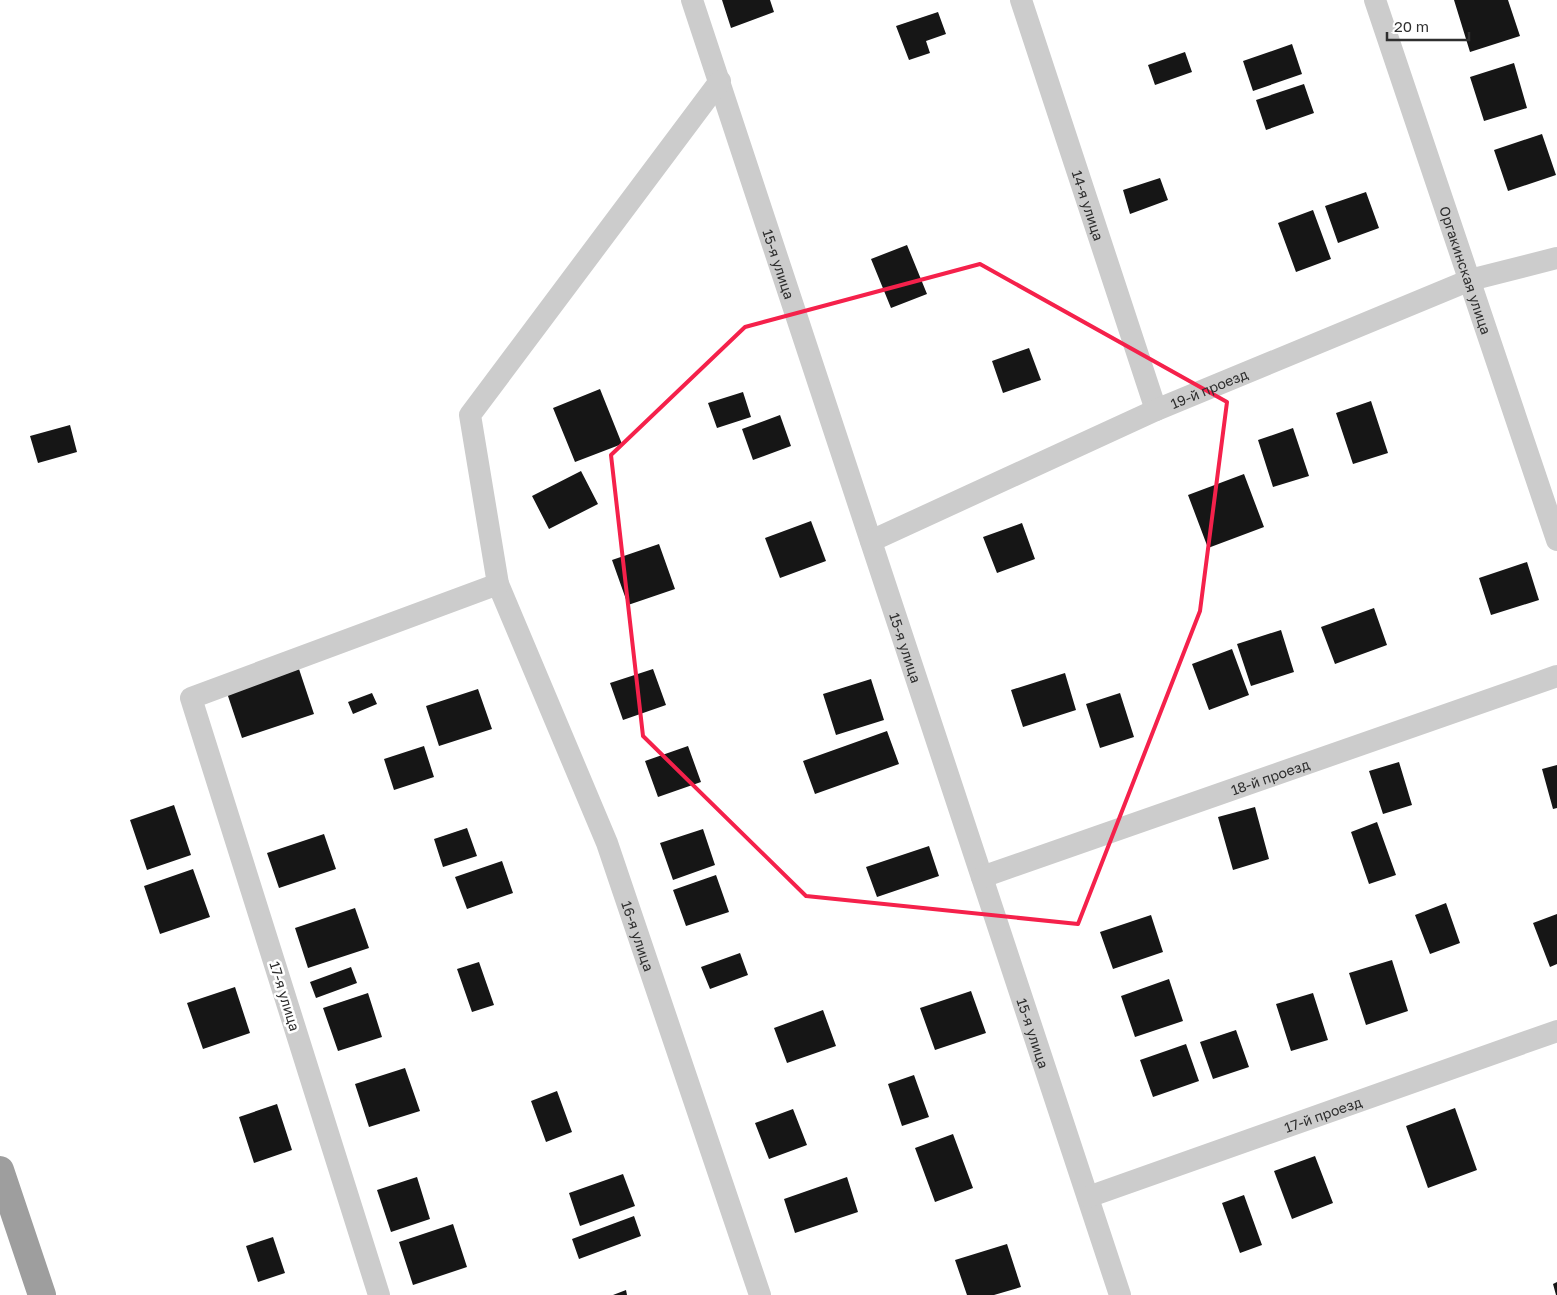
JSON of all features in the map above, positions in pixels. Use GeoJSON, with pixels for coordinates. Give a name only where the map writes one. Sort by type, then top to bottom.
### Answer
{"type":"FeatureCollection","features":[{"type":"Feature","properties":{"kind":"highway"},"geometry":{"type":"LineString","coordinates":[[0,1170],[42,1295]]}},
{"type":"Feature","properties":{"kind":"street","name":"15-я улица"},"geometry":{"type":"LineString","coordinates":[[692,0],[1120,1295]]}},
{"type":"Feature","properties":{"kind":"street","name":"14-я улица"},"geometry":{"type":"LineString","coordinates":[[1020,0],[1156,410]]}},
{"type":"Feature","properties":{"kind":"street","name":"Оргакинская улица"},"geometry":{"type":"LineString","coordinates":[[1375,0],[1557,540]]}},
{"type":"Feature","properties":{"kind":"street","name":"16-я улица"},"geometry":{"type":"LineString","coordinates":[[720,81],[470,415],[498,584],[606,844],[760,1295]]}},
{"type":"Feature","properties":{"kind":"street","name":"19-й проезд"},"geometry":{"type":"LineString","coordinates":[[871,542],[1156,410],[1470,280],[1557,258]]}},
{"type":"Feature","properties":{"kind":"street","name":"17-я улица"},"geometry":{"type":"LineString","coordinates":[[379,1295],[191,698],[498,584]]}},
{"type":"Feature","properties":{"kind":"street","name":"18-й проезд"},"geometry":{"type":"LineString","coordinates":[[982,877],[1557,676]]}},
{"type":"Feature","properties":{"kind":"street","name":"17-й проезд"},"geometry":{"type":"LineString","coordinates":[[1088,1197],[1557,1031]]}},
{"type":"Feature","properties":{"kind":"highlighted area"},"geometry":{"type":"Polygon","coordinates":[[[980,264],[1227,402],[1200,611],[1078,924],[806,896],[643,736],[611,455],[745,327],[980,264]]]}},
{"type":"Feature","properties":{"kind":"building"},"geometry":{"type":"Polygon","coordinates":[[[722,0],[770,0],[774,12],[731,28],[722,0]]]}},
{"type":"Feature","properties":{"kind":"building"},"geometry":{"type":"Polygon","coordinates":[[[1454,0],[1508,0],[1520,36],[1470,52],[1454,0]]]}},
{"type":"Feature","properties":{"kind":"building"},"geometry":{"type":"Polygon","coordinates":[[[938,12],[946,34],[926,41],[930,53],[909,60],[896,26],[938,12]]]}},
{"type":"Feature","properties":{"kind":"building"},"geometry":{"type":"Polygon","coordinates":[[[1292,44],[1302,74],[1253,91],[1243,61],[1292,44]]]}},
{"type":"Feature","properties":{"kind":"building"},"geometry":{"type":"Polygon","coordinates":[[[1185,52],[1192,72],[1155,85],[1148,65],[1185,52]]]}},
{"type":"Feature","properties":{"kind":"building"},"geometry":{"type":"Polygon","coordinates":[[[1514,63],[1527,108],[1484,121],[1470,77],[1514,63]]]}},
{"type":"Feature","properties":{"kind":"building"},"geometry":{"type":"Polygon","coordinates":[[[1304,84],[1314,113],[1266,130],[1256,100],[1304,84]]]}},
{"type":"Feature","properties":{"kind":"building"},"geometry":{"type":"Polygon","coordinates":[[[1542,134],[1556,175],[1508,191],[1494,150],[1542,134]]]}},
{"type":"Feature","properties":{"kind":"building"},"geometry":{"type":"Polygon","coordinates":[[[1160,178],[1168,200],[1130,214],[1123,190],[1160,178]]]}},
{"type":"Feature","properties":{"kind":"building"},"geometry":{"type":"Polygon","coordinates":[[[1366,192],[1379,228],[1338,243],[1325,206],[1366,192]]]}},
{"type":"Feature","properties":{"kind":"building"},"geometry":{"type":"Polygon","coordinates":[[[1313,210],[1331,259],[1296,272],[1278,223],[1313,210]]]}},
{"type":"Feature","properties":{"kind":"building"},"geometry":{"type":"Polygon","coordinates":[[[907,245],[927,294],[891,308],[871,259],[907,245]]]}},
{"type":"Feature","properties":{"kind":"building"},"geometry":{"type":"Polygon","coordinates":[[[1029,348],[1041,380],[1003,393],[992,361],[1029,348]]]}},
{"type":"Feature","properties":{"kind":"building"},"geometry":{"type":"Polygon","coordinates":[[[600,389],[622,444],[575,462],[553,408],[600,389]]]}},
{"type":"Feature","properties":{"kind":"building"},"geometry":{"type":"Polygon","coordinates":[[[743,392],[751,417],[717,428],[708,403],[743,392]]]}},
{"type":"Feature","properties":{"kind":"building"},"geometry":{"type":"Polygon","coordinates":[[[1371,401],[1388,453],[1353,464],[1336,413],[1371,401]]]}},
{"type":"Feature","properties":{"kind":"building"},"geometry":{"type":"Polygon","coordinates":[[[780,415],[791,446],[753,460],[742,429],[780,415]]]}},
{"type":"Feature","properties":{"kind":"building"},"geometry":{"type":"Polygon","coordinates":[[[70,425],[77,452],[38,463],[30,436],[70,425]]]}},
{"type":"Feature","properties":{"kind":"building"},"geometry":{"type":"Polygon","coordinates":[[[1293,428],[1309,476],[1273,487],[1258,440],[1293,428]]]}},
{"type":"Feature","properties":{"kind":"building"},"geometry":{"type":"Polygon","coordinates":[[[581,471],[598,504],[549,529],[532,496],[581,471]]]}},
{"type":"Feature","properties":{"kind":"building"},"geometry":{"type":"Polygon","coordinates":[[[1244,474],[1264,527],[1208,548],[1188,495],[1244,474]]]}},
{"type":"Feature","properties":{"kind":"building"},"geometry":{"type":"Polygon","coordinates":[[[811,521],[826,561],[780,578],[765,538],[811,521]]]}},
{"type":"Feature","properties":{"kind":"building"},"geometry":{"type":"Polygon","coordinates":[[[1022,523],[1035,559],[997,573],[983,537],[1022,523]]]}},
{"type":"Feature","properties":{"kind":"building"},"geometry":{"type":"Polygon","coordinates":[[[659,544],[675,589],[628,605],[612,560],[659,544]]]}},
{"type":"Feature","properties":{"kind":"building"},"geometry":{"type":"Polygon","coordinates":[[[1527,562],[1539,600],[1491,615],[1479,578],[1527,562]]]}},
{"type":"Feature","properties":{"kind":"building"},"geometry":{"type":"Polygon","coordinates":[[[1374,608],[1387,645],[1335,664],[1321,627],[1374,608]]]}},
{"type":"Feature","properties":{"kind":"building"},"geometry":{"type":"Polygon","coordinates":[[[1281,630],[1294,672],[1251,686],[1237,644],[1281,630]]]}},
{"type":"Feature","properties":{"kind":"building"},"geometry":{"type":"Polygon","coordinates":[[[1232,649],[1249,695],[1209,710],[1192,664],[1232,649]]]}},
{"type":"Feature","properties":{"kind":"building"},"geometry":{"type":"Polygon","coordinates":[[[299,669],[314,714],[242,738],[227,693],[299,669]]]}},
{"type":"Feature","properties":{"kind":"building"},"geometry":{"type":"Polygon","coordinates":[[[653,669],[666,705],[623,720],[610,683],[653,669]]]}},
{"type":"Feature","properties":{"kind":"building"},"geometry":{"type":"Polygon","coordinates":[[[1065,673],[1076,710],[1023,727],[1011,690],[1065,673]]]}},
{"type":"Feature","properties":{"kind":"building"},"geometry":{"type":"Polygon","coordinates":[[[871,679],[884,720],[836,735],[823,694],[871,679]]]}},
{"type":"Feature","properties":{"kind":"building"},"geometry":{"type":"Polygon","coordinates":[[[478,689],[492,729],[439,746],[426,706],[478,689]]]}},
{"type":"Feature","properties":{"kind":"building"},"geometry":{"type":"Polygon","coordinates":[[[372,693],[377,704],[353,714],[348,702],[372,693]]]}},
{"type":"Feature","properties":{"kind":"building"},"geometry":{"type":"Polygon","coordinates":[[[1120,693],[1134,737],[1100,748],[1086,704],[1120,693]]]}},
{"type":"Feature","properties":{"kind":"building"},"geometry":{"type":"Polygon","coordinates":[[[887,731],[899,764],[815,794],[803,761],[887,731]]]}},
{"type":"Feature","properties":{"kind":"building"},"geometry":{"type":"Polygon","coordinates":[[[424,746],[434,777],[394,790],[384,759],[424,746]]]}},
{"type":"Feature","properties":{"kind":"building"},"geometry":{"type":"Polygon","coordinates":[[[688,746],[701,782],[658,797],[645,761],[688,746]]]}},
{"type":"Feature","properties":{"kind":"building"},"geometry":{"type":"Polygon","coordinates":[[[1399,762],[1412,805],[1383,814],[1369,771],[1399,762]]]}},
{"type":"Feature","properties":{"kind":"building"},"geometry":{"type":"Polygon","coordinates":[[[1557,765],[1557,808],[1553,809],[1542,769],[1557,765]]]}},
{"type":"Feature","properties":{"kind":"building"},"geometry":{"type":"Polygon","coordinates":[[[174,805],[191,855],[147,870],[130,820],[174,805]]]}},
{"type":"Feature","properties":{"kind":"building"},"geometry":{"type":"Polygon","coordinates":[[[1255,807],[1269,859],[1233,870],[1218,817],[1255,807]]]}},
{"type":"Feature","properties":{"kind":"building"},"geometry":{"type":"Polygon","coordinates":[[[1377,822],[1396,875],[1369,884],[1351,832],[1377,822]]]}},
{"type":"Feature","properties":{"kind":"building"},"geometry":{"type":"Polygon","coordinates":[[[467,828],[477,856],[443,867],[434,839],[467,828]]]}},
{"type":"Feature","properties":{"kind":"building"},"geometry":{"type":"Polygon","coordinates":[[[703,829],[715,865],[673,880],[660,843],[703,829]]]}},
{"type":"Feature","properties":{"kind":"building"},"geometry":{"type":"Polygon","coordinates":[[[324,834],[336,869],[279,888],[267,853],[324,834]]]}},
{"type":"Feature","properties":{"kind":"building"},"geometry":{"type":"Polygon","coordinates":[[[929,846],[939,876],[877,897],[866,867],[929,846]]]}},
{"type":"Feature","properties":{"kind":"building"},"geometry":{"type":"Polygon","coordinates":[[[502,861],[513,893],[467,909],[455,877],[502,861]]]}},
{"type":"Feature","properties":{"kind":"building"},"geometry":{"type":"Polygon","coordinates":[[[193,869],[210,917],[160,934],[144,886],[193,869]]]}},
{"type":"Feature","properties":{"kind":"building"},"geometry":{"type":"Polygon","coordinates":[[[716,875],[729,912],[686,926],[673,890],[716,875]]]}},
{"type":"Feature","properties":{"kind":"building"},"geometry":{"type":"Polygon","coordinates":[[[1446,903],[1460,943],[1430,954],[1415,915],[1446,903]]]}},
{"type":"Feature","properties":{"kind":"building"},"geometry":{"type":"Polygon","coordinates":[[[355,908],[369,948],[308,968],[295,928],[355,908]]]}},
{"type":"Feature","properties":{"kind":"building"},"geometry":{"type":"Polygon","coordinates":[[[1557,914],[1557,964],[1550,967],[1533,923],[1557,914]]]}},
{"type":"Feature","properties":{"kind":"building"},"geometry":{"type":"Polygon","coordinates":[[[1151,915],[1163,952],[1113,969],[1100,932],[1151,915]]]}},
{"type":"Feature","properties":{"kind":"building"},"geometry":{"type":"Polygon","coordinates":[[[740,953],[748,975],[710,989],[701,967],[740,953]]]}},
{"type":"Feature","properties":{"kind":"building"},"geometry":{"type":"Polygon","coordinates":[[[1392,960],[1408,1011],[1366,1025],[1349,973],[1392,960]]]}},
{"type":"Feature","properties":{"kind":"building"},"geometry":{"type":"Polygon","coordinates":[[[479,962],[494,1005],[472,1012],[457,969],[479,962]]]}},
{"type":"Feature","properties":{"kind":"building"},"geometry":{"type":"Polygon","coordinates":[[[351,967],[357,983],[316,998],[310,982],[351,967]]]}},
{"type":"Feature","properties":{"kind":"building"},"geometry":{"type":"Polygon","coordinates":[[[1169,979],[1183,1021],[1135,1037],[1121,996],[1169,979]]]}},
{"type":"Feature","properties":{"kind":"building"},"geometry":{"type":"Polygon","coordinates":[[[235,987],[250,1033],[203,1049],[187,1003],[235,987]]]}},
{"type":"Feature","properties":{"kind":"building"},"geometry":{"type":"Polygon","coordinates":[[[971,991],[986,1033],[935,1050],[920,1008],[971,991]]]}},
{"type":"Feature","properties":{"kind":"building"},"geometry":{"type":"Polygon","coordinates":[[[368,993],[382,1037],[338,1051],[323,1008],[368,993]]]}},
{"type":"Feature","properties":{"kind":"building"},"geometry":{"type":"Polygon","coordinates":[[[1313,993],[1328,1040],[1291,1051],[1276,1004],[1313,993]]]}},
{"type":"Feature","properties":{"kind":"building"},"geometry":{"type":"Polygon","coordinates":[[[823,1010],[836,1046],[787,1063],[774,1028],[823,1010]]]}},
{"type":"Feature","properties":{"kind":"building"},"geometry":{"type":"Polygon","coordinates":[[[1236,1030],[1249,1067],[1213,1079],[1200,1042],[1236,1030]]]}},
{"type":"Feature","properties":{"kind":"building"},"geometry":{"type":"Polygon","coordinates":[[[1186,1044],[1199,1081],[1153,1097],[1140,1060],[1186,1044]]]}},
{"type":"Feature","properties":{"kind":"building"},"geometry":{"type":"Polygon","coordinates":[[[405,1068],[420,1111],[369,1127],[355,1084],[405,1068]]]}},
{"type":"Feature","properties":{"kind":"building"},"geometry":{"type":"Polygon","coordinates":[[[914,1075],[929,1117],[902,1126],[888,1084],[914,1075]]]}},
{"type":"Feature","properties":{"kind":"building"},"geometry":{"type":"Polygon","coordinates":[[[557,1091],[572,1132],[546,1142],[531,1101],[557,1091]]]}},
{"type":"Feature","properties":{"kind":"building"},"geometry":{"type":"Polygon","coordinates":[[[277,1104],[292,1150],[254,1163],[239,1117],[277,1104]]]}},
{"type":"Feature","properties":{"kind":"building"},"geometry":{"type":"Polygon","coordinates":[[[1455,1108],[1477,1170],[1428,1188],[1406,1126],[1455,1108]]]}},
{"type":"Feature","properties":{"kind":"building"},"geometry":{"type":"Polygon","coordinates":[[[793,1109],[807,1145],[769,1159],[755,1123],[793,1109]]]}},
{"type":"Feature","properties":{"kind":"building"},"geometry":{"type":"Polygon","coordinates":[[[953,1134],[973,1188],[935,1202],[915,1148],[953,1134]]]}},
{"type":"Feature","properties":{"kind":"building"},"geometry":{"type":"Polygon","coordinates":[[[1315,1156],[1333,1203],[1292,1219],[1274,1171],[1315,1156]]]}},
{"type":"Feature","properties":{"kind":"building"},"geometry":{"type":"Polygon","coordinates":[[[623,1174],[635,1206],[580,1226],[569,1193],[623,1174]]]}},
{"type":"Feature","properties":{"kind":"building"},"geometry":{"type":"Polygon","coordinates":[[[417,1177],[430,1219],[391,1232],[377,1190],[417,1177]]]}},
{"type":"Feature","properties":{"kind":"building"},"geometry":{"type":"Polygon","coordinates":[[[847,1177],[858,1212],[795,1233],[784,1199],[847,1177]]]}},
{"type":"Feature","properties":{"kind":"building"},"geometry":{"type":"Polygon","coordinates":[[[1244,1195],[1262,1245],[1240,1253],[1222,1203],[1244,1195]]]}},
{"type":"Feature","properties":{"kind":"building"},"geometry":{"type":"Polygon","coordinates":[[[634,1216],[641,1236],[579,1259],[572,1239],[634,1216]]]}},
{"type":"Feature","properties":{"kind":"building"},"geometry":{"type":"Polygon","coordinates":[[[453,1224],[467,1267],[413,1285],[399,1242],[453,1224]]]}},
{"type":"Feature","properties":{"kind":"building"},"geometry":{"type":"Polygon","coordinates":[[[273,1237],[285,1273],[258,1282],[246,1246],[273,1237]]]}},
{"type":"Feature","properties":{"kind":"building"},"geometry":{"type":"Polygon","coordinates":[[[1007,1244],[1021,1287],[994,1295],[967,1295],[955,1260],[1007,1244]]]}},
{"type":"Feature","properties":{"kind":"building"},"geometry":{"type":"Polygon","coordinates":[[[1557,1282],[1557,1295],[1556,1295],[1553,1284],[1557,1282]]]}},
{"type":"Feature","properties":{"kind":"building"},"geometry":{"type":"Polygon","coordinates":[[[626,1290],[627,1295],[613,1295],[626,1290]]]}}]}
